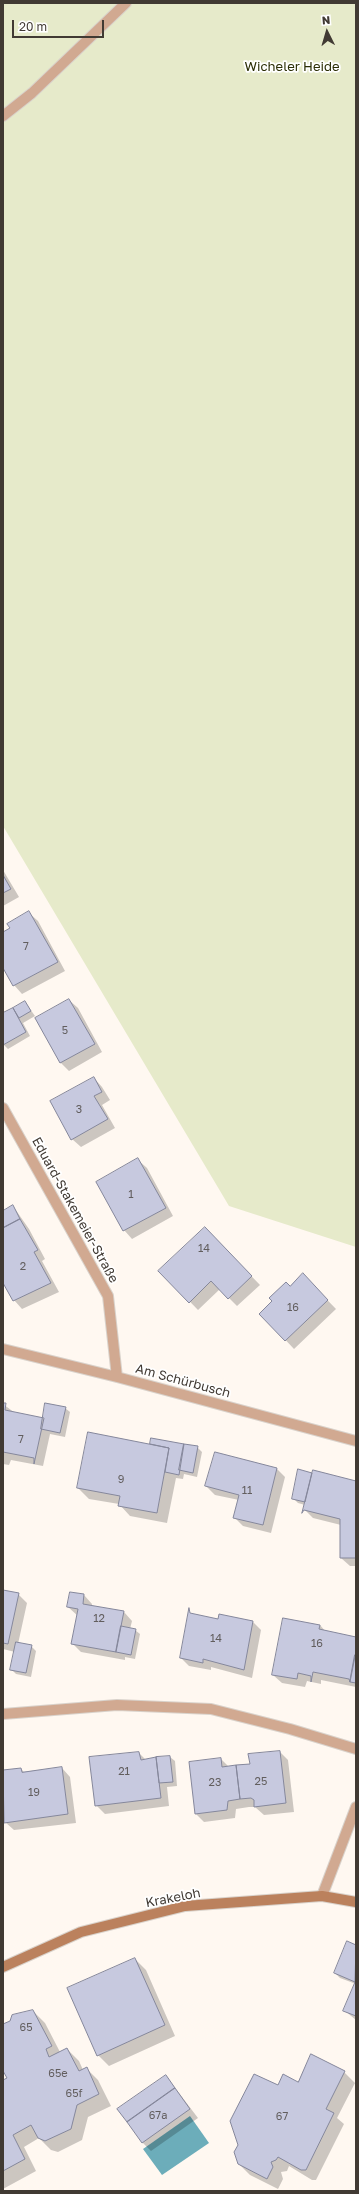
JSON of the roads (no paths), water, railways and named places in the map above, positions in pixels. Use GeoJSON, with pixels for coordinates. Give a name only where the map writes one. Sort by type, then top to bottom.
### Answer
{"type":"FeatureCollection","features":[{"type":"Feature","properties":{"kind":"street"},"geometry":{"type":"LineString","coordinates":[[3,116],[32,93],[126,3]]}},
{"type":"Feature","properties":{"kind":"street","name":"Eduard-Stakemeier-Straße"},"geometry":{"type":"LineString","coordinates":[[3,1108],[108,1296],[117,1377]]}},
{"type":"Feature","properties":{"kind":"street","name":"Am Schürbusch"},"geometry":{"type":"LineString","coordinates":[[3,1349],[117,1377],[356,1441]]}},
{"type":"Feature","properties":{"kind":"street"},"geometry":{"type":"LineString","coordinates":[[3,1714],[117,1705],[211,1708],[290,1729],[356,1749]]}},
{"type":"Feature","properties":{"kind":"street"},"geometry":{"type":"LineString","coordinates":[[322,1896],[356,1807]]}},
{"type":"Feature","properties":{"kind":"street","name":"Krakeloh"},"geometry":{"type":"LineString","coordinates":[[3,1967],[81,1932],[185,1906],[322,1896],[356,1902]]}},
{"type":"Feature","properties":{"kind":"water"},"geometry":{"type":"Polygon","coordinates":[[[190,2116],[209,2143],[162,2175],[143,2149],[190,2116]]]}},
{"type":"Feature","properties":{"kind":"park label","name":"Wicheler Heide"},"geometry":{"type":"Point","coordinates":[292,67]}}]}
